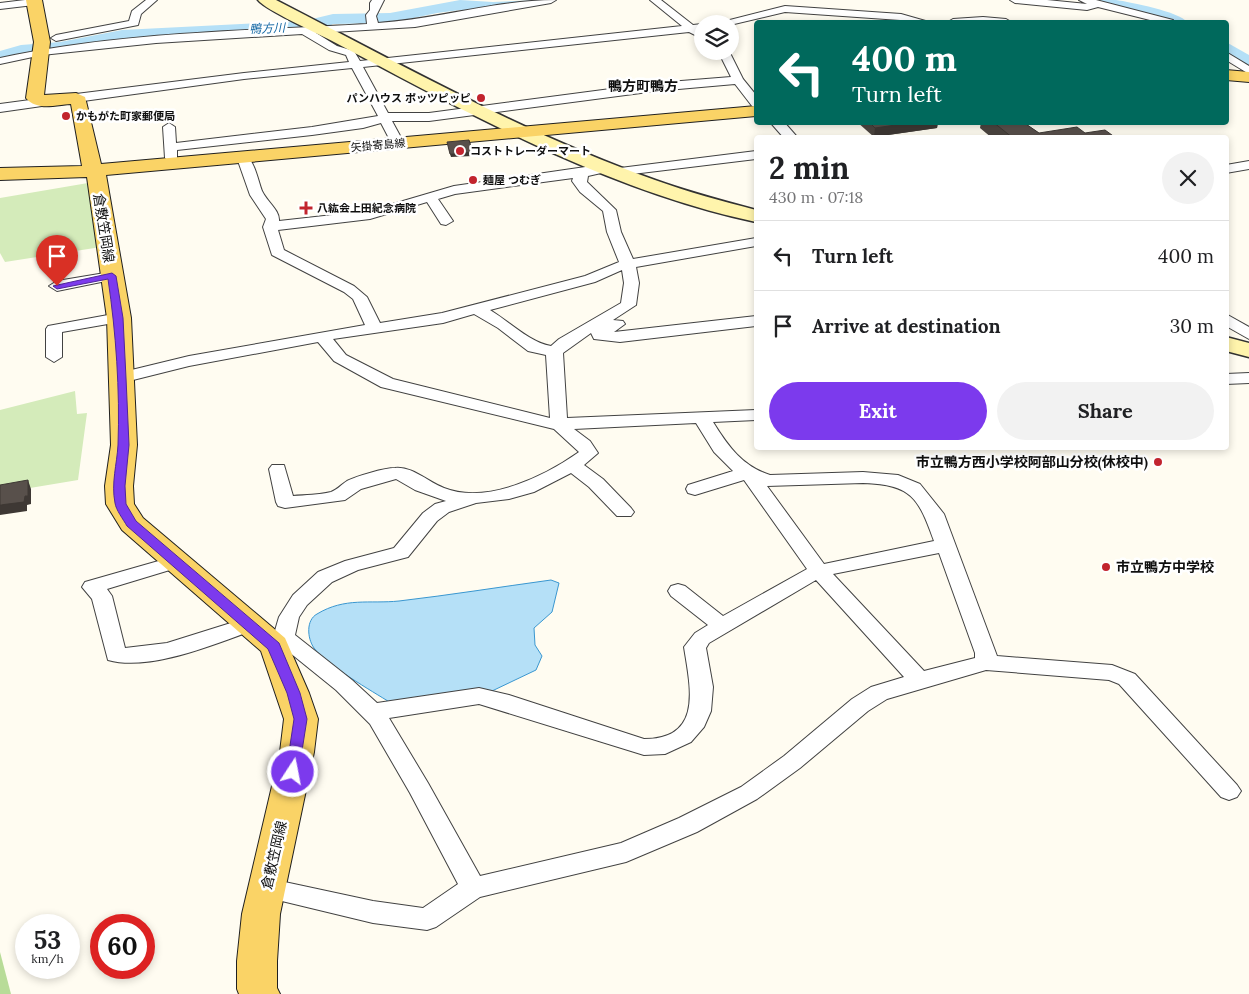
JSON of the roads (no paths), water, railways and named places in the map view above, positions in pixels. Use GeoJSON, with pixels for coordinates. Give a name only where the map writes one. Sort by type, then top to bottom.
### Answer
{"type":"FeatureCollection","features":[{"type":"Feature","properties":{"kind":"main road"},"geometry":{"type":"LineString","coordinates":[[34,1],[42,45],[35,98],[38,101],[45,102],[76,98]]}},
{"type":"Feature","properties":{"kind":"main road"},"geometry":{"type":"LineString","coordinates":[[1230,63],[1249,77]]}},
{"type":"Feature","properties":{"kind":"main road","name":"倉敷笠岡線"},"geometry":{"type":"LineString","coordinates":[[76,98],[79,101],[93,171],[96,175],[119,318],[124,445],[119,486],[120,504],[132,524],[250,624],[279,642],[301,719],[297,752],[261,914],[257,961],[258,989],[260,994]]}},
{"type":"Feature","properties":{"kind":"main road","name":"矢掛寄島線"},"geometry":{"type":"LineString","coordinates":[[0,174],[93,171],[171,156],[243,158],[754,110]]}},
{"type":"Feature","properties":{"kind":"street"},"geometry":{"type":"LineString","coordinates":[[3,62],[42,45],[134,23],[136,13],[152,0]]}},
{"type":"Feature","properties":{"kind":"street"},"geometry":{"type":"LineString","coordinates":[[265,0],[333,48],[350,53],[398,143]]}},
{"type":"Feature","properties":{"kind":"street"},"geometry":{"type":"LineString","coordinates":[[372,21],[376,10],[375,3],[379,0]]}},
{"type":"Feature","properties":{"kind":"street"},"geometry":{"type":"LineString","coordinates":[[323,29],[372,21],[390,26],[440,20],[551,0]]}},
{"type":"Feature","properties":{"kind":"street"},"geometry":{"type":"LineString","coordinates":[[655,0],[694,26]]}},
{"type":"Feature","properties":{"kind":"street"},"geometry":{"type":"LineString","coordinates":[[1015,0],[1087,7],[1098,4]]}},
{"type":"Feature","properties":{"kind":"street"},"geometry":{"type":"LineString","coordinates":[[1084,0],[1161,20]]}},
{"type":"Feature","properties":{"kind":"street"},"geometry":{"type":"LineString","coordinates":[[0,6],[34,1]]}},
{"type":"Feature","properties":{"kind":"street"},"geometry":{"type":"LineString","coordinates":[[739,19],[785,9],[901,17],[915,20]]}},
{"type":"Feature","properties":{"kind":"street"},"geometry":{"type":"LineString","coordinates":[[0,49],[42,45],[156,40],[302,25],[323,29],[525,132],[611,170],[680,195],[754,215]]}},
{"type":"Feature","properties":{"kind":"street"},"geometry":{"type":"LineString","coordinates":[[375,38],[382,36],[390,26]]}},
{"type":"Feature","properties":{"kind":"street"},"geometry":{"type":"LineString","coordinates":[[76,98],[244,76],[694,28]]}},
{"type":"Feature","properties":{"kind":"street"},"geometry":{"type":"LineString","coordinates":[[1230,63],[1249,58]]}},
{"type":"Feature","properties":{"kind":"street"},"geometry":{"type":"LineString","coordinates":[[728,60],[738,80],[754,100]]}},
{"type":"Feature","properties":{"kind":"street"},"geometry":{"type":"LineString","coordinates":[[1230,63],[1249,71]]}},
{"type":"Feature","properties":{"kind":"street"},"geometry":{"type":"LineString","coordinates":[[170,127],[171,156],[362,124],[384,118],[429,117],[702,81],[738,80]]}},
{"type":"Feature","properties":{"kind":"street"},"geometry":{"type":"LineString","coordinates":[[0,108],[45,102]]}},
{"type":"Feature","properties":{"kind":"street"},"geometry":{"type":"LineString","coordinates":[[779,125],[789,135]]}},
{"type":"Feature","properties":{"kind":"street"},"geometry":{"type":"LineString","coordinates":[[270,227],[330,218],[370,215],[454,190],[582,172],[754,155]]}},
{"type":"Feature","properties":{"kind":"street"},"geometry":{"type":"LineString","coordinates":[[243,158],[257,195],[270,212],[273,220],[270,227],[277,252],[349,289],[359,297],[375,329]]}},
{"type":"Feature","properties":{"kind":"street"},"geometry":{"type":"LineString","coordinates":[[1229,168],[1249,165]]}},
{"type":"Feature","properties":{"kind":"street"},"geometry":{"type":"LineString","coordinates":[[582,172],[579,181],[584,190],[608,208],[613,216],[614,231],[629,265],[632,282],[628,305],[633,312],[627,318],[598,333],[600,336],[620,337],[754,321]]}},
{"type":"Feature","properties":{"kind":"street"},"geometry":{"type":"LineString","coordinates":[[430,197],[446,221]]}},
{"type":"Feature","properties":{"kind":"street"},"geometry":{"type":"LineString","coordinates":[[121,378],[189,361],[322,336],[443,318],[590,279],[619,266],[754,242]]}},
{"type":"Feature","properties":{"kind":"street"},"geometry":{"type":"LineString","coordinates":[[57,286],[112,276]]}},
{"type":"Feature","properties":{"kind":"street"},"geometry":{"type":"LineString","coordinates":[[473,888],[420,789],[378,718],[344,685],[279,642],[289,617],[306,593],[316,583],[352,565],[401,553],[408,546],[412,537],[442,508],[472,498],[509,493],[527,488],[572,465],[589,453],[587,448],[565,432],[559,424],[554,376],[555,351],[565,342],[628,305]]}},
{"type":"Feature","properties":{"kind":"street"},"geometry":{"type":"LineString","coordinates":[[476,309],[504,325],[534,348],[555,351]]}},
{"type":"Feature","properties":{"kind":"street"},"geometry":{"type":"LineString","coordinates":[[54,357],[54,329],[119,318]]}},
{"type":"Feature","properties":{"kind":"street"},"geometry":{"type":"LineString","coordinates":[[1229,320],[1249,334]]}},
{"type":"Feature","properties":{"kind":"street"},"geometry":{"type":"LineString","coordinates":[[322,336],[340,358],[387,383],[524,418],[559,424],[754,415]]}},
{"type":"Feature","properties":{"kind":"street"},"geometry":{"type":"LineString","coordinates":[[1229,345],[1249,350]]}},
{"type":"Feature","properties":{"kind":"street"},"geometry":{"type":"LineString","coordinates":[[1229,379],[1249,378]]}},
{"type":"Feature","properties":{"kind":"street"},"geometry":{"type":"LineString","coordinates":[[701,416],[730,461],[749,475],[818,571],[919,680]]}},
{"type":"Feature","properties":{"kind":"street"},"geometry":{"type":"LineString","coordinates":[[572,465],[596,484],[624,512]]}},
{"type":"Feature","properties":{"kind":"street"},"geometry":{"type":"LineString","coordinates":[[278,469],[286,502],[338,496],[354,485],[395,473],[404,474],[422,486],[445,495],[472,498]]}},
{"type":"Feature","properties":{"kind":"street"},"geometry":{"type":"LineString","coordinates":[[695,490],[749,475],[768,481],[887,478],[908,484],[920,495],[934,514],[986,654],[986,663]]}},
{"type":"Feature","properties":{"kind":"street"},"geometry":{"type":"LineString","coordinates":[[373,712],[479,696],[501,701],[644,748],[656,749],[668,746],[686,735],[699,717],[702,698],[695,647],[702,638],[802,578],[818,571],[946,545]]}},
{"type":"Feature","properties":{"kind":"street"},"geometry":{"type":"LineString","coordinates":[[176,562],[92,587],[102,596],[116,655],[128,656],[194,644],[250,624]]}},
{"type":"Feature","properties":{"kind":"street"},"geometry":{"type":"LineString","coordinates":[[678,591],[722,626]]}},
{"type":"Feature","properties":{"kind":"street"},"geometry":{"type":"LineString","coordinates":[[266,888],[373,912],[427,919],[473,888],[540,874],[626,852],[688,825],[749,793],[792,762],[860,705],[880,693],[919,680],[986,663],[1112,674],[1127,679],[1229,791]]}},
{"type":"Feature","properties":{"kind":"water"},"geometry":{"type":"Polygon","coordinates":[[[551,580],[559,583],[552,612],[534,628],[535,645],[542,656],[536,670],[492,691],[391,703],[328,662],[314,648],[310,639],[309,625],[313,617],[338,605],[358,602],[399,601],[551,580]]]}},
{"type":"Feature","properties":{"kind":"waterway","name":"鴨方川"},"geometry":{"type":"LineString","coordinates":[[0,56],[21,50],[60,47],[122,35],[304,26],[323,24],[325,20],[333,19],[390,18],[460,5],[493,7],[531,0]]}},
{"type":"Feature","properties":{"kind":"waterway"},"geometry":{"type":"LineString","coordinates":[[1096,0],[1174,20]]}},
{"type":"Feature","properties":{"kind":"waterway"},"geometry":{"type":"LineString","coordinates":[[1229,49],[1249,62]]}},
{"type":"Feature","properties":{"kind":"place","name":"パンハウス ポッツピッピ"},"geometry":{"type":"Point","coordinates":[481,98]}},
{"type":"Feature","properties":{"kind":"place","name":"かもがた町家郵便局"},"geometry":{"type":"Point","coordinates":[66,116]}},
{"type":"Feature","properties":{"kind":"place","name":"コストトレーダーマート"},"geometry":{"type":"Point","coordinates":[460,151]}},
{"type":"Feature","properties":{"kind":"place","name":"麺屋 つむぎ"},"geometry":{"type":"Point","coordinates":[473,180]}},
{"type":"Feature","properties":{"kind":"place","name":"八紘会上田紀念病院"},"geometry":{"type":"Point","coordinates":[306,208]}},
{"type":"Feature","properties":{"kind":"place","name":"市立鴨方西小学校阿部山分校(休校中)"},"geometry":{"type":"Point","coordinates":[1158,462]}},
{"type":"Feature","properties":{"kind":"place","name":"市立鴨方中学校"},"geometry":{"type":"Point","coordinates":[1106,567]}},
{"type":"Feature","properties":{"kind":"district","name":"鴨方町鴨方"},"geometry":{"type":"Point","coordinates":[643,86]}}]}
